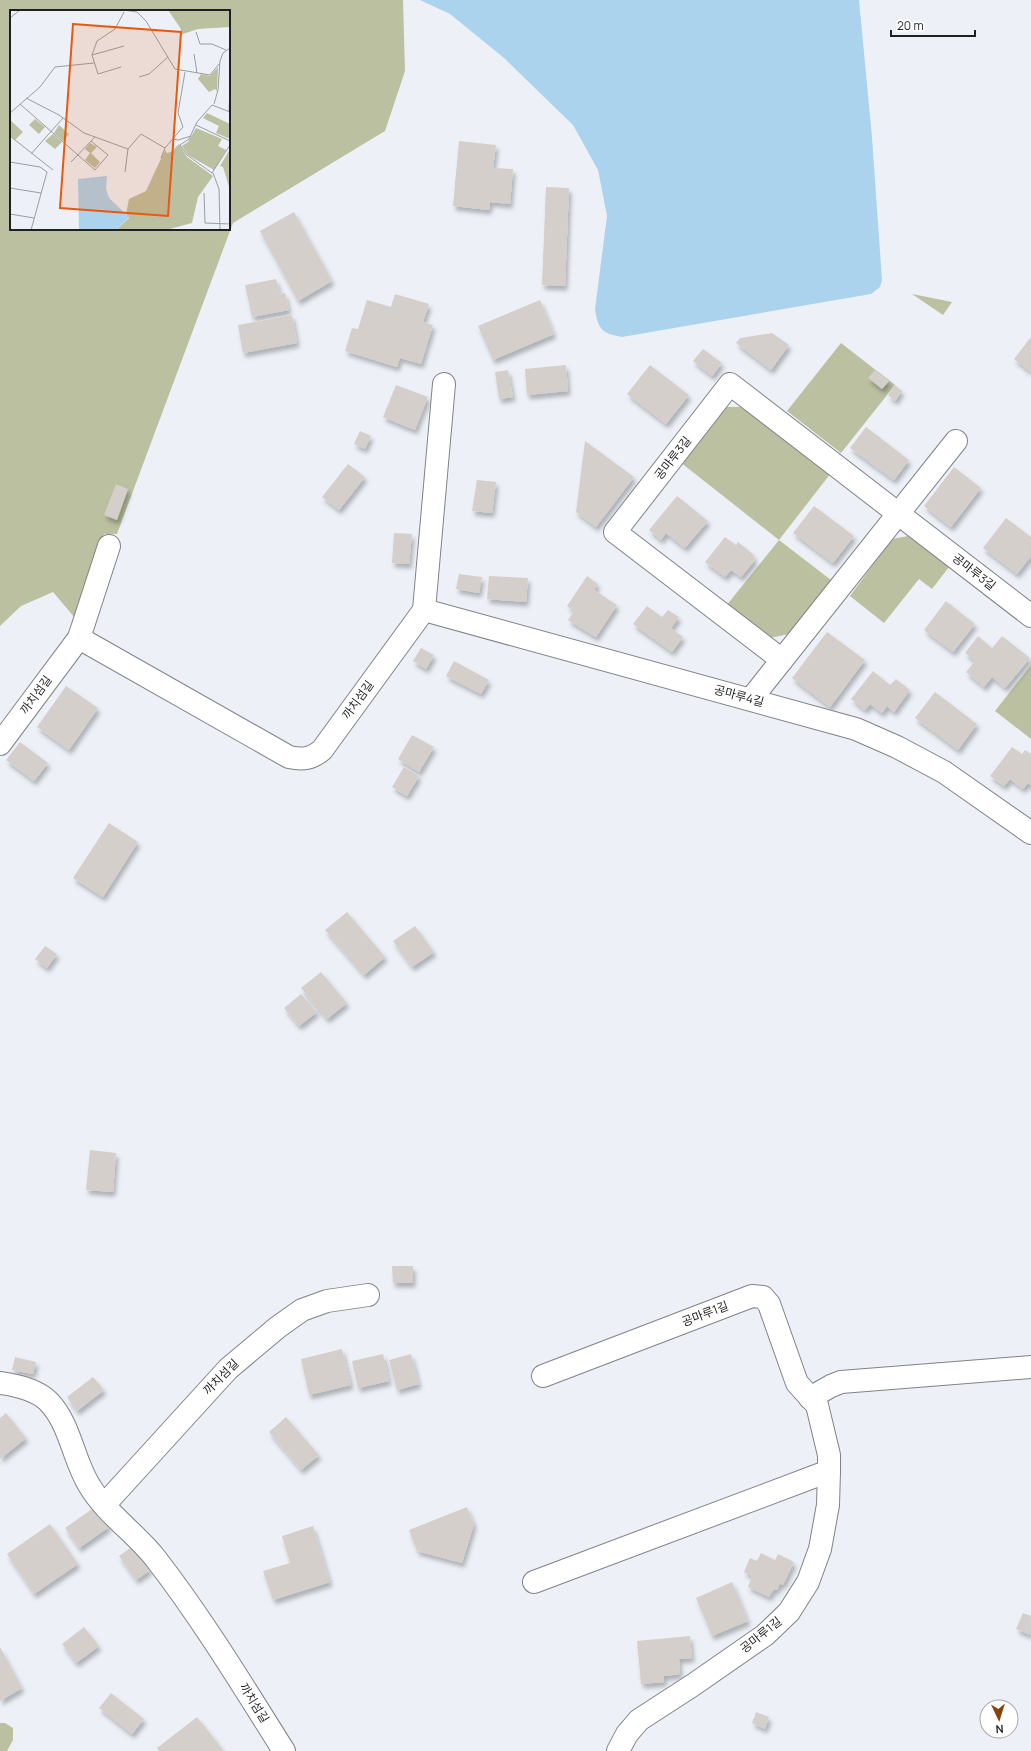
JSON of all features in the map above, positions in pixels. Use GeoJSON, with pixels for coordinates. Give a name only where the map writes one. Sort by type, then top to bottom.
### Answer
{"type":"FeatureCollection","features":[{"type":"Feature","properties":{"kind":"street"},"geometry":{"type":"LineString","coordinates":[[424,610],[444,384]]}},
{"type":"Feature","properties":{"kind":"street","name":"공마루3길"},"geometry":{"type":"LineString","coordinates":[[782,660],[615,532],[730,384],[1031,616]]}},
{"type":"Feature","properties":{"kind":"street"},"geometry":{"type":"LineString","coordinates":[[751,699],[956,440]]}},
{"type":"Feature","properties":{"kind":"street","name":"까치섬길"},"geometry":{"type":"LineString","coordinates":[[3,735],[79,638],[109,546]]}},
{"type":"Feature","properties":{"kind":"street","name":"까치섬길"},"geometry":{"type":"LineString","coordinates":[[79,638],[289,757],[301,760],[312,757],[322,750],[424,610]]}},
{"type":"Feature","properties":{"kind":"street","name":"공마루4길"},"geometry":{"type":"LineString","coordinates":[[424,610],[856,729],[897,747],[944,772],[1031,833]]}},
{"type":"Feature","properties":{"kind":"street","name":"까치섬길"},"geometry":{"type":"LineString","coordinates":[[105,1504],[228,1369],[278,1327],[302,1310],[327,1301],[368,1295]]}},
{"type":"Feature","properties":{"kind":"street","name":"공마루1길"},"geometry":{"type":"LineString","coordinates":[[543,1376],[752,1296],[763,1296],[769,1304],[796,1383],[817,1405],[829,1456],[828,1505],[820,1550],[808,1582],[789,1612],[765,1635],[694,1685],[640,1720],[627,1734],[618,1751]]}},
{"type":"Feature","properties":{"kind":"street"},"geometry":{"type":"LineString","coordinates":[[810,1398],[841,1382],[1031,1368]]}},
{"type":"Feature","properties":{"kind":"street","name":"까치섬길"},"geometry":{"type":"LineString","coordinates":[[0,1383],[13,1385],[32,1392],[46,1400],[54,1409],[61,1420],[77,1460],[90,1486],[128,1529],[144,1543],[157,1560],[213,1638],[284,1751]]}},
{"type":"Feature","properties":{"kind":"street"},"geometry":{"type":"LineString","coordinates":[[534,1582],[829,1471]]}},
{"type":"Feature","properties":{"kind":"green space"},"geometry":{"type":"Polygon","coordinates":[[[0,0],[403,0],[405,71],[385,131],[233,223],[117,534],[104,534],[75,618],[53,592],[21,606],[0,626],[0,0]]]}},
{"type":"Feature","properties":{"kind":"green space"},"geometry":{"type":"Polygon","coordinates":[[[912,294],[952,302],[943,315],[912,294]]]}},
{"type":"Feature","properties":{"kind":"green space"},"geometry":{"type":"Polygon","coordinates":[[[841,343],[895,385],[841,453],[787,411],[841,343]]]}},
{"type":"Feature","properties":{"kind":"green space"},"geometry":{"type":"Polygon","coordinates":[[[725,407],[745,407],[831,473],[779,540],[680,462],[725,407]]]}},
{"type":"Feature","properties":{"kind":"green space"},"geometry":{"type":"Polygon","coordinates":[[[908,536],[949,567],[932,589],[919,579],[884,623],[850,596],[892,539],[908,536]]]}},
{"type":"Feature","properties":{"kind":"green space"},"geometry":{"type":"Polygon","coordinates":[[[779,540],[831,580],[789,634],[770,638],[726,606],[779,540]]]}},
{"type":"Feature","properties":{"kind":"green space"},"geometry":{"type":"Polygon","coordinates":[[[1031,665],[1031,739],[995,711],[1031,665]]]}},
{"type":"Feature","properties":{"kind":"green space"},"geometry":{"type":"Polygon","coordinates":[[[0,1723],[5,1723],[13,1728],[13,1740],[7,1751],[0,1751],[0,1723]]]}},
{"type":"Feature","properties":{"kind":"water"},"geometry":{"type":"Polygon","coordinates":[[[420,0],[859,0],[872,137],[882,280],[880,287],[871,294],[622,337],[605,332],[598,322],[595,309],[607,216],[598,170],[573,125],[504,58],[450,14],[420,0]]]}},
{"type":"Feature","properties":{"kind":"building"},"geometry":{"type":"Polygon","coordinates":[[[459,141],[496,145],[493,168],[513,169],[510,204],[490,202],[489,210],[453,206],[459,141]]]}},
{"type":"Feature","properties":{"kind":"building"},"geometry":{"type":"Polygon","coordinates":[[[546,187],[569,188],[565,286],[542,285],[546,187]]]}},
{"type":"Feature","properties":{"kind":"building"},"geometry":{"type":"Polygon","coordinates":[[[294,212],[332,281],[298,301],[260,231],[294,212]]]}},
{"type":"Feature","properties":{"kind":"building"},"geometry":{"type":"Polygon","coordinates":[[[276,279],[280,294],[285,293],[289,310],[252,317],[245,285],[276,279]]]}},
{"type":"Feature","properties":{"kind":"building"},"geometry":{"type":"Polygon","coordinates":[[[395,294],[429,304],[423,322],[433,325],[421,364],[400,358],[397,367],[345,351],[352,328],[358,329],[367,300],[391,307],[395,294]]]}},
{"type":"Feature","properties":{"kind":"building"},"geometry":{"type":"Polygon","coordinates":[[[540,300],[554,334],[493,360],[478,326],[540,300]]]}},
{"type":"Feature","properties":{"kind":"building"},"geometry":{"type":"Polygon","coordinates":[[[292,315],[297,343],[243,353],[238,325],[292,315]]]}},
{"type":"Feature","properties":{"kind":"building"},"geometry":{"type":"Polygon","coordinates":[[[772,333],[789,345],[771,370],[736,343],[740,338],[772,333]]]}},
{"type":"Feature","properties":{"kind":"building"},"geometry":{"type":"Polygon","coordinates":[[[1031,337],[1031,372],[1014,359],[1031,337]]]}},
{"type":"Feature","properties":{"kind":"building"},"geometry":{"type":"Polygon","coordinates":[[[703,349],[722,363],[712,376],[693,361],[703,349]]]}},
{"type":"Feature","properties":{"kind":"building"},"geometry":{"type":"Polygon","coordinates":[[[566,365],[568,391],[527,395],[525,369],[566,365]]]}},
{"type":"Feature","properties":{"kind":"building"},"geometry":{"type":"Polygon","coordinates":[[[650,365],[689,395],[666,424],[627,394],[650,365]]]}},
{"type":"Feature","properties":{"kind":"building"},"geometry":{"type":"Polygon","coordinates":[[[508,370],[513,397],[499,399],[495,372],[508,370]]]}},
{"type":"Feature","properties":{"kind":"building"},"geometry":{"type":"Polygon","coordinates":[[[875,370],[889,381],[882,389],[868,378],[875,370]]]}},
{"type":"Feature","properties":{"kind":"building"},"geometry":{"type":"Polygon","coordinates":[[[396,385],[428,397],[415,430],[383,417],[396,385]]]}},
{"type":"Feature","properties":{"kind":"building"},"geometry":{"type":"Polygon","coordinates":[[[895,385],[902,391],[895,401],[888,395],[895,385]]]}},
{"type":"Feature","properties":{"kind":"building"},"geometry":{"type":"Polygon","coordinates":[[[866,427],[909,460],[894,480],[850,448],[866,427]]]}},
{"type":"Feature","properties":{"kind":"building"},"geometry":{"type":"Polygon","coordinates":[[[360,431],[371,436],[365,449],[354,444],[360,431]]]}},
{"type":"Feature","properties":{"kind":"building"},"geometry":{"type":"Polygon","coordinates":[[[585,441],[634,477],[596,527],[576,512],[585,441]]]}},
{"type":"Feature","properties":{"kind":"building"},"geometry":{"type":"Polygon","coordinates":[[[348,464],[365,477],[339,510],[322,497],[348,464]]]}},
{"type":"Feature","properties":{"kind":"building"},"geometry":{"type":"Polygon","coordinates":[[[954,467],[981,488],[951,527],[924,506],[954,467]]]}},
{"type":"Feature","properties":{"kind":"building"},"geometry":{"type":"Polygon","coordinates":[[[477,480],[496,482],[492,513],[472,511],[477,480]]]}},
{"type":"Feature","properties":{"kind":"building"},"geometry":{"type":"Polygon","coordinates":[[[116,484],[128,489],[117,520],[104,515],[116,484]]]}},
{"type":"Feature","properties":{"kind":"building"},"geometry":{"type":"Polygon","coordinates":[[[677,496],[708,521],[685,548],[666,533],[661,540],[649,530],[677,496]]]}},
{"type":"Feature","properties":{"kind":"building"},"geometry":{"type":"Polygon","coordinates":[[[814,506],[854,536],[833,563],[793,533],[814,506]]]}},
{"type":"Feature","properties":{"kind":"building"},"geometry":{"type":"Polygon","coordinates":[[[1006,518],[1031,537],[1031,556],[1017,574],[983,548],[1006,518]]]}},
{"type":"Feature","properties":{"kind":"building"},"geometry":{"type":"Polygon","coordinates":[[[394,533],[412,534],[409,564],[392,563],[394,533]]]}},
{"type":"Feature","properties":{"kind":"building"},"geometry":{"type":"Polygon","coordinates":[[[725,537],[736,545],[738,542],[754,555],[753,557],[755,560],[741,577],[731,570],[725,577],[705,562],[725,537]]]}},
{"type":"Feature","properties":{"kind":"building"},"geometry":{"type":"Polygon","coordinates":[[[459,574],[482,577],[479,593],[456,589],[459,574]]]}},
{"type":"Feature","properties":{"kind":"building"},"geometry":{"type":"Polygon","coordinates":[[[489,576],[528,578],[526,602],[487,599],[489,576]]]}},
{"type":"Feature","properties":{"kind":"building"},"geometry":{"type":"Polygon","coordinates":[[[587,576],[598,584],[594,590],[617,605],[596,637],[568,620],[574,611],[567,606],[587,576]]]}},
{"type":"Feature","properties":{"kind":"building"},"geometry":{"type":"Polygon","coordinates":[[[946,601],[975,624],[953,652],[924,630],[946,601]]]}},
{"type":"Feature","properties":{"kind":"building"},"geometry":{"type":"Polygon","coordinates":[[[647,606],[662,617],[668,610],[679,617],[671,628],[683,637],[672,652],[633,624],[647,606]]]}},
{"type":"Feature","properties":{"kind":"building"},"geometry":{"type":"Polygon","coordinates":[[[827,632],[865,660],[830,707],[792,678],[827,632]]]}},
{"type":"Feature","properties":{"kind":"building"},"geometry":{"type":"Polygon","coordinates":[[[978,636],[992,648],[1002,636],[1030,658],[1005,688],[992,677],[984,687],[966,672],[975,661],[965,653],[978,636]]]}},
{"type":"Feature","properties":{"kind":"building"},"geometry":{"type":"Polygon","coordinates":[[[421,648],[434,655],[426,669],[413,661],[421,648]]]}},
{"type":"Feature","properties":{"kind":"building"},"geometry":{"type":"Polygon","coordinates":[[[454,661],[489,680],[481,694],[446,676],[454,661]]]}},
{"type":"Feature","properties":{"kind":"building"},"geometry":{"type":"Polygon","coordinates":[[[873,671],[890,685],[896,679],[910,690],[894,712],[887,706],[882,713],[870,704],[865,710],[851,699],[873,671]]]}},
{"type":"Feature","properties":{"kind":"building"},"geometry":{"type":"Polygon","coordinates":[[[66,686],[98,708],[69,750],[37,727],[66,686]]]}},
{"type":"Feature","properties":{"kind":"building"},"geometry":{"type":"Polygon","coordinates":[[[935,692],[977,724],[958,750],[915,718],[935,692]]]}},
{"type":"Feature","properties":{"kind":"building"},"geometry":{"type":"Polygon","coordinates":[[[412,735],[434,747],[419,772],[398,759],[412,735]]]}},
{"type":"Feature","properties":{"kind":"building"},"geometry":{"type":"Polygon","coordinates":[[[20,742],[48,763],[34,781],[6,760],[20,742]]]}},
{"type":"Feature","properties":{"kind":"building"},"geometry":{"type":"Polygon","coordinates":[[[1012,747],[1022,754],[1025,750],[1031,754],[1031,785],[1028,783],[1023,789],[1010,779],[1004,786],[990,776],[1012,747]]]}},
{"type":"Feature","properties":{"kind":"building"},"geometry":{"type":"Polygon","coordinates":[[[404,767],[419,776],[407,796],[392,787],[404,767]]]}},
{"type":"Feature","properties":{"kind":"building"},"geometry":{"type":"Polygon","coordinates":[[[109,823],[138,842],[103,897],[73,878],[109,823]]]}},
{"type":"Feature","properties":{"kind":"building"},"geometry":{"type":"Polygon","coordinates":[[[347,912],[385,957],[364,975],[325,930],[347,912]]]}},
{"type":"Feature","properties":{"kind":"building"},"geometry":{"type":"Polygon","coordinates":[[[415,926],[434,952],[412,967],[393,941],[415,926]]]}},
{"type":"Feature","properties":{"kind":"building"},"geometry":{"type":"Polygon","coordinates":[[[45,946],[57,954],[47,968],[35,959],[45,946]]]}},
{"type":"Feature","properties":{"kind":"building"},"geometry":{"type":"Polygon","coordinates":[[[321,972],[347,1003],[327,1019],[301,988],[321,972]]]}},
{"type":"Feature","properties":{"kind":"building"},"geometry":{"type":"Polygon","coordinates":[[[301,994],[317,1012],[299,1026],[284,1008],[301,994]]]}},
{"type":"Feature","properties":{"kind":"building"},"geometry":{"type":"Polygon","coordinates":[[[90,1150],[116,1153],[113,1192],[86,1190],[90,1150]]]}},
{"type":"Feature","properties":{"kind":"building"},"geometry":{"type":"Polygon","coordinates":[[[392,1266],[413,1266],[413,1283],[393,1283],[392,1266]]]}},
{"type":"Feature","properties":{"kind":"building"},"geometry":{"type":"Polygon","coordinates":[[[342,1349],[351,1385],[309,1395],[301,1359],[342,1349]]]}},
{"type":"Feature","properties":{"kind":"building"},"geometry":{"type":"Polygon","coordinates":[[[383,1354],[389,1381],[358,1388],[352,1361],[383,1354]]]}},
{"type":"Feature","properties":{"kind":"building"},"geometry":{"type":"Polygon","coordinates":[[[411,1354],[419,1384],[397,1390],[389,1360],[411,1354]]]}},
{"type":"Feature","properties":{"kind":"building"},"geometry":{"type":"Polygon","coordinates":[[[15,1357],[36,1362],[33,1374],[12,1370],[15,1357]]]}},
{"type":"Feature","properties":{"kind":"building"},"geometry":{"type":"Polygon","coordinates":[[[93,1377],[104,1390],[77,1411],[67,1397],[93,1377]]]}},
{"type":"Feature","properties":{"kind":"building"},"geometry":{"type":"Polygon","coordinates":[[[6,1413],[26,1438],[0,1459],[0,1418],[6,1413]]]}},
{"type":"Feature","properties":{"kind":"building"},"geometry":{"type":"Polygon","coordinates":[[[286,1417],[319,1455],[301,1470],[269,1432],[286,1417]]]}},
{"type":"Feature","properties":{"kind":"building"},"geometry":{"type":"Polygon","coordinates":[[[95,1507],[109,1527],[79,1548],[65,1528],[95,1507]]]}},
{"type":"Feature","properties":{"kind":"building"},"geometry":{"type":"Polygon","coordinates":[[[467,1507],[474,1524],[462,1563],[417,1551],[409,1530],[467,1507]]]}},
{"type":"Feature","properties":{"kind":"building"},"geometry":{"type":"Polygon","coordinates":[[[50,1524],[78,1564],[34,1594],[7,1554],[50,1524]]]}},
{"type":"Feature","properties":{"kind":"building"},"geometry":{"type":"Polygon","coordinates":[[[313,1526],[330,1582],[273,1600],[263,1571],[290,1563],[282,1536],[313,1526]]]}},
{"type":"Feature","properties":{"kind":"building"},"geometry":{"type":"Polygon","coordinates":[[[133,1546],[150,1570],[136,1580],[119,1556],[133,1546]]]}},
{"type":"Feature","properties":{"kind":"building"},"geometry":{"type":"Polygon","coordinates":[[[761,1553],[775,1560],[778,1554],[794,1562],[783,1585],[780,1583],[777,1590],[774,1589],[769,1597],[748,1587],[752,1576],[744,1572],[750,1558],[757,1561],[761,1553]]]}},
{"type":"Feature","properties":{"kind":"building"},"geometry":{"type":"Polygon","coordinates":[[[732,1582],[748,1621],[712,1636],[696,1598],[732,1582]]]}},
{"type":"Feature","properties":{"kind":"building"},"geometry":{"type":"Polygon","coordinates":[[[1023,1613],[1031,1616],[1030,1635],[1016,1629],[1023,1613]]]}},
{"type":"Feature","properties":{"kind":"building"},"geometry":{"type":"Polygon","coordinates":[[[84,1627],[99,1646],[76,1663],[62,1644],[84,1627]]]}},
{"type":"Feature","properties":{"kind":"building"},"geometry":{"type":"Polygon","coordinates":[[[690,1636],[692,1658],[679,1659],[680,1674],[664,1676],[664,1682],[641,1684],[637,1641],[690,1636]]]}},
{"type":"Feature","properties":{"kind":"building"},"geometry":{"type":"Polygon","coordinates":[[[0,1647],[22,1688],[0,1701],[0,1647]]]}},
{"type":"Feature","properties":{"kind":"building"},"geometry":{"type":"Polygon","coordinates":[[[111,1693],[144,1719],[132,1734],[99,1708],[111,1693]]]}},
{"type":"Feature","properties":{"kind":"building"},"geometry":{"type":"Polygon","coordinates":[[[756,1712],[769,1717],[765,1729],[752,1723],[756,1712]]]}},
{"type":"Feature","properties":{"kind":"building"},"geometry":{"type":"Polygon","coordinates":[[[197,1717],[224,1751],[159,1751],[157,1748],[197,1717]]]}}]}
